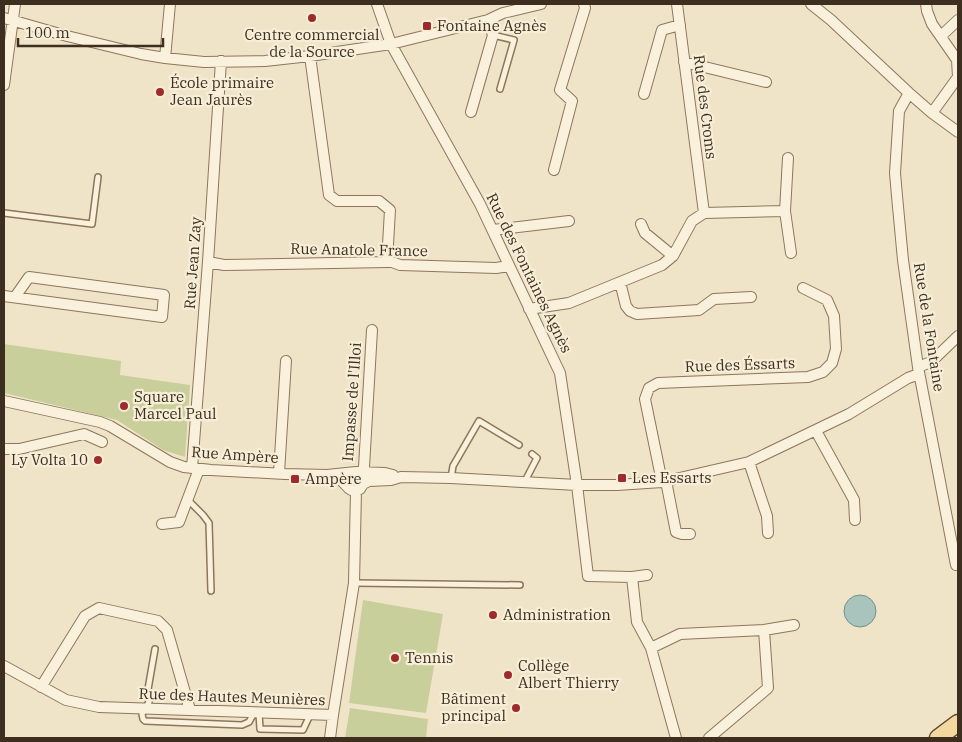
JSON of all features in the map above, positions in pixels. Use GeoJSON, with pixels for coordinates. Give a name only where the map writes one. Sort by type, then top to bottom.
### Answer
{"type":"FeatureCollection","features":[{"type":"Feature","properties":{"kind":"main road"},"geometry":{"type":"LineString","coordinates":[[938,738],[958,723]]}},
{"type":"Feature","properties":{"kind":"street"},"geometry":{"type":"LineString","coordinates":[[4,85],[8,19],[15,4]]}},
{"type":"Feature","properties":{"kind":"street"},"geometry":{"type":"LineString","coordinates":[[165,58],[170,4]]}},
{"type":"Feature","properties":{"kind":"street","name":"Rue des Fontaines Agnès"},"geometry":{"type":"LineString","coordinates":[[377,4],[391,44],[480,204],[560,373],[577,485],[588,576],[632,577]]}},
{"type":"Feature","properties":{"kind":"street"},"geometry":{"type":"LineString","coordinates":[[8,19],[67,36],[165,58],[204,62],[265,61],[391,44],[488,20],[503,13],[541,4]]}},
{"type":"Feature","properties":{"kind":"street"},"geometry":{"type":"LineString","coordinates":[[554,170],[572,101],[560,90],[585,8],[584,4]]}},
{"type":"Feature","properties":{"kind":"street","name":"Rue des Croms"},"geometry":{"type":"LineString","coordinates":[[676,4],[704,213]]}},
{"type":"Feature","properties":{"kind":"street"},"geometry":{"type":"LineString","coordinates":[[811,4],[831,20],[908,94],[958,132]]}},
{"type":"Feature","properties":{"kind":"street"},"geometry":{"type":"LineString","coordinates":[[926,4],[932,24],[957,60],[958,77],[932,113]]}},
{"type":"Feature","properties":{"kind":"street"},"geometry":{"type":"LineString","coordinates":[[470,112],[493,35],[488,20]]}},
{"type":"Feature","properties":{"kind":"street"},"geometry":{"type":"LineString","coordinates":[[941,36],[958,20]]}},
{"type":"Feature","properties":{"kind":"street"},"geometry":{"type":"LineString","coordinates":[[644,94],[662,30],[680,25]]}},
{"type":"Feature","properties":{"kind":"street"},"geometry":{"type":"LineString","coordinates":[[310,56],[329,195],[337,201],[379,201],[390,210],[387,262]]}},
{"type":"Feature","properties":{"kind":"street","name":"Rue Jean Zay"},"geometry":{"type":"LineString","coordinates":[[162,524],[179,522],[188,499],[195,468],[222,61]]}},
{"type":"Feature","properties":{"kind":"street"},"geometry":{"type":"LineString","coordinates":[[684,62],[766,82]]}},
{"type":"Feature","properties":{"kind":"street","name":"Rue de la Fontaine"},"geometry":{"type":"LineString","coordinates":[[908,94],[899,111],[895,173],[903,260],[919,370],[954,533],[956,565]]}},
{"type":"Feature","properties":{"kind":"street"},"geometry":{"type":"LineString","coordinates":[[788,158],[785,211],[791,253]]}},
{"type":"Feature","properties":{"kind":"street"},"geometry":{"type":"LineString","coordinates":[[529,309],[569,303],[662,265],[674,256],[692,221],[704,213],[785,211]]}},
{"type":"Feature","properties":{"kind":"street"},"geometry":{"type":"LineString","coordinates":[[492,230],[569,221]]}},
{"type":"Feature","properties":{"kind":"street"},"geometry":{"type":"LineString","coordinates":[[641,224],[645,233],[674,256]]}},
{"type":"Feature","properties":{"kind":"street","name":"Rue Anatole France"},"geometry":{"type":"LineString","coordinates":[[208,262],[224,265],[392,262],[400,265],[496,268],[508,266]]}},
{"type":"Feature","properties":{"kind":"street"},"geometry":{"type":"LineString","coordinates":[[4,296],[162,317],[164,295],[29,277],[15,297]]}},
{"type":"Feature","properties":{"kind":"street"},"geometry":{"type":"LineString","coordinates":[[620,282],[626,306],[630,311],[637,314],[699,310],[714,299],[751,297]]}},
{"type":"Feature","properties":{"kind":"street","name":"Rue des Éssarts"},"geometry":{"type":"LineString","coordinates":[[664,481],[645,399],[649,388],[658,383],[808,377],[824,372],[832,363],[836,349],[834,316],[826,300],[803,288]]}},
{"type":"Feature","properties":{"kind":"street","name":"Impasse de l'Illoi"},"geometry":{"type":"LineString","coordinates":[[357,480],[364,467],[372,330]]}},
{"type":"Feature","properties":{"kind":"street","name":"Rue Ampère"},"geometry":{"type":"LineString","coordinates":[[327,475],[340,480],[357,480],[385,473],[401,477],[617,486],[664,481],[749,462],[849,414],[908,378],[956,342]]}},
{"type":"Feature","properties":{"kind":"street"},"geometry":{"type":"LineString","coordinates":[[279,473],[286,361]]}},
{"type":"Feature","properties":{"kind":"street","name":"Rue Ampère"},"geometry":{"type":"LineString","coordinates":[[4,401],[100,422],[170,462],[184,467],[327,475],[357,480]]}},
{"type":"Feature","properties":{"kind":"street"},"geometry":{"type":"LineString","coordinates":[[816,430],[854,500],[855,520]]}},
{"type":"Feature","properties":{"kind":"street"},"geometry":{"type":"LineString","coordinates":[[4,449],[19,449],[84,434],[102,442]]}},
{"type":"Feature","properties":{"kind":"street"},"geometry":{"type":"LineString","coordinates":[[749,462],[767,516],[768,533]]}},
{"type":"Feature","properties":{"kind":"street","name":"Rue des Hautes Meunières"},"geometry":{"type":"LineString","coordinates":[[4,666],[66,700],[99,707],[333,715],[354,582],[357,480]]}},
{"type":"Feature","properties":{"kind":"street"},"geometry":{"type":"LineString","coordinates":[[664,481],[676,532],[690,534]]}},
{"type":"Feature","properties":{"kind":"street"},"geometry":{"type":"LineString","coordinates":[[647,575],[632,577],[637,622],[651,648],[676,738]]}},
{"type":"Feature","properties":{"kind":"street"},"geometry":{"type":"LineString","coordinates":[[41,687],[85,616],[99,608],[158,621],[168,630],[190,710]]}},
{"type":"Feature","properties":{"kind":"street"},"geometry":{"type":"LineString","coordinates":[[651,648],[680,634],[764,630],[794,626]]}},
{"type":"Feature","properties":{"kind":"street"},"geometry":{"type":"LineString","coordinates":[[709,738],[768,688],[764,630]]}},
{"type":"Feature","properties":{"kind":"street"},"geometry":{"type":"LineString","coordinates":[[330,738],[333,715]]}},
{"type":"Feature","properties":{"kind":"lane"},"geometry":{"type":"LineString","coordinates":[[493,35],[514,40],[500,89]]}},
{"type":"Feature","properties":{"kind":"lane"},"geometry":{"type":"LineString","coordinates":[[4,213],[92,224],[98,178]]}},
{"type":"Feature","properties":{"kind":"lane"},"geometry":{"type":"LineString","coordinates":[[452,478],[453,466],[479,421],[519,445]]}},
{"type":"Feature","properties":{"kind":"lane"},"geometry":{"type":"LineString","coordinates":[[525,481],[538,458],[532,454]]}},
{"type":"Feature","properties":{"kind":"lane"},"geometry":{"type":"LineString","coordinates":[[188,499],[209,524],[211,591]]}},
{"type":"Feature","properties":{"kind":"lane"},"geometry":{"type":"LineString","coordinates":[[354,582],[520,585]]}},
{"type":"Feature","properties":{"kind":"lane"},"geometry":{"type":"LineString","coordinates":[[155,649],[148,695],[149,702],[142,714],[145,721],[242,725],[249,722],[256,713]]}},
{"type":"Feature","properties":{"kind":"lane"},"geometry":{"type":"LineString","coordinates":[[190,710],[193,715],[193,723]]}},
{"type":"Feature","properties":{"kind":"lane"},"geometry":{"type":"LineString","coordinates":[[256,713],[260,729],[304,730],[310,714]]}},
{"type":"Feature","properties":{"kind":"green space","name":"Square Marcel Paul"},"geometry":{"type":"Polygon","coordinates":[[[4,344],[121,361],[120,375],[190,385],[185,457],[163,450],[117,420],[4,393],[4,344]]]}},
{"type":"Feature","properties":{"kind":"green space","name":"Tennis"},"geometry":{"type":"Polygon","coordinates":[[[363,600],[443,614],[426,713],[349,703],[363,600]]]}},
{"type":"Feature","properties":{"kind":"green space"},"geometry":{"type":"Polygon","coordinates":[[[350,708],[428,719],[426,738],[345,738],[350,708]]]}},
{"type":"Feature","properties":{"kind":"water"},"geometry":{"type":"Polygon","coordinates":[[[860,595],[871,600],[876,611],[871,622],[860,627],[849,622],[844,611],[849,600],[860,595]]]}},
{"type":"Feature","properties":{"kind":"place","name":"Centre commercial de la Source"},"geometry":{"type":"Point","coordinates":[312,18]}},
{"type":"Feature","properties":{"kind":"place","name":"Fontaine Agnès"},"geometry":{"type":"Point","coordinates":[427,26]}},
{"type":"Feature","properties":{"kind":"place","name":"École primaire Jean Jaurès"},"geometry":{"type":"Point","coordinates":[160,92]}},
{"type":"Feature","properties":{"kind":"place","name":"Square Marcel Paul"},"geometry":{"type":"Point","coordinates":[124,406]}},
{"type":"Feature","properties":{"kind":"place","name":"Ly Volta 10"},"geometry":{"type":"Point","coordinates":[98,460]}},
{"type":"Feature","properties":{"kind":"place","name":"Les Essarts"},"geometry":{"type":"Point","coordinates":[622,478]}},
{"type":"Feature","properties":{"kind":"place","name":"Ampère"},"geometry":{"type":"Point","coordinates":[295,479]}},
{"type":"Feature","properties":{"kind":"place","name":"Administration"},"geometry":{"type":"Point","coordinates":[493,615]}},
{"type":"Feature","properties":{"kind":"place","name":"Tennis"},"geometry":{"type":"Point","coordinates":[395,658]}},
{"type":"Feature","properties":{"kind":"place","name":"Collège Albert Thierry"},"geometry":{"type":"Point","coordinates":[508,675]}},
{"type":"Feature","properties":{"kind":"place","name":"Bâtiment principal"},"geometry":{"type":"Point","coordinates":[516,708]}}]}
